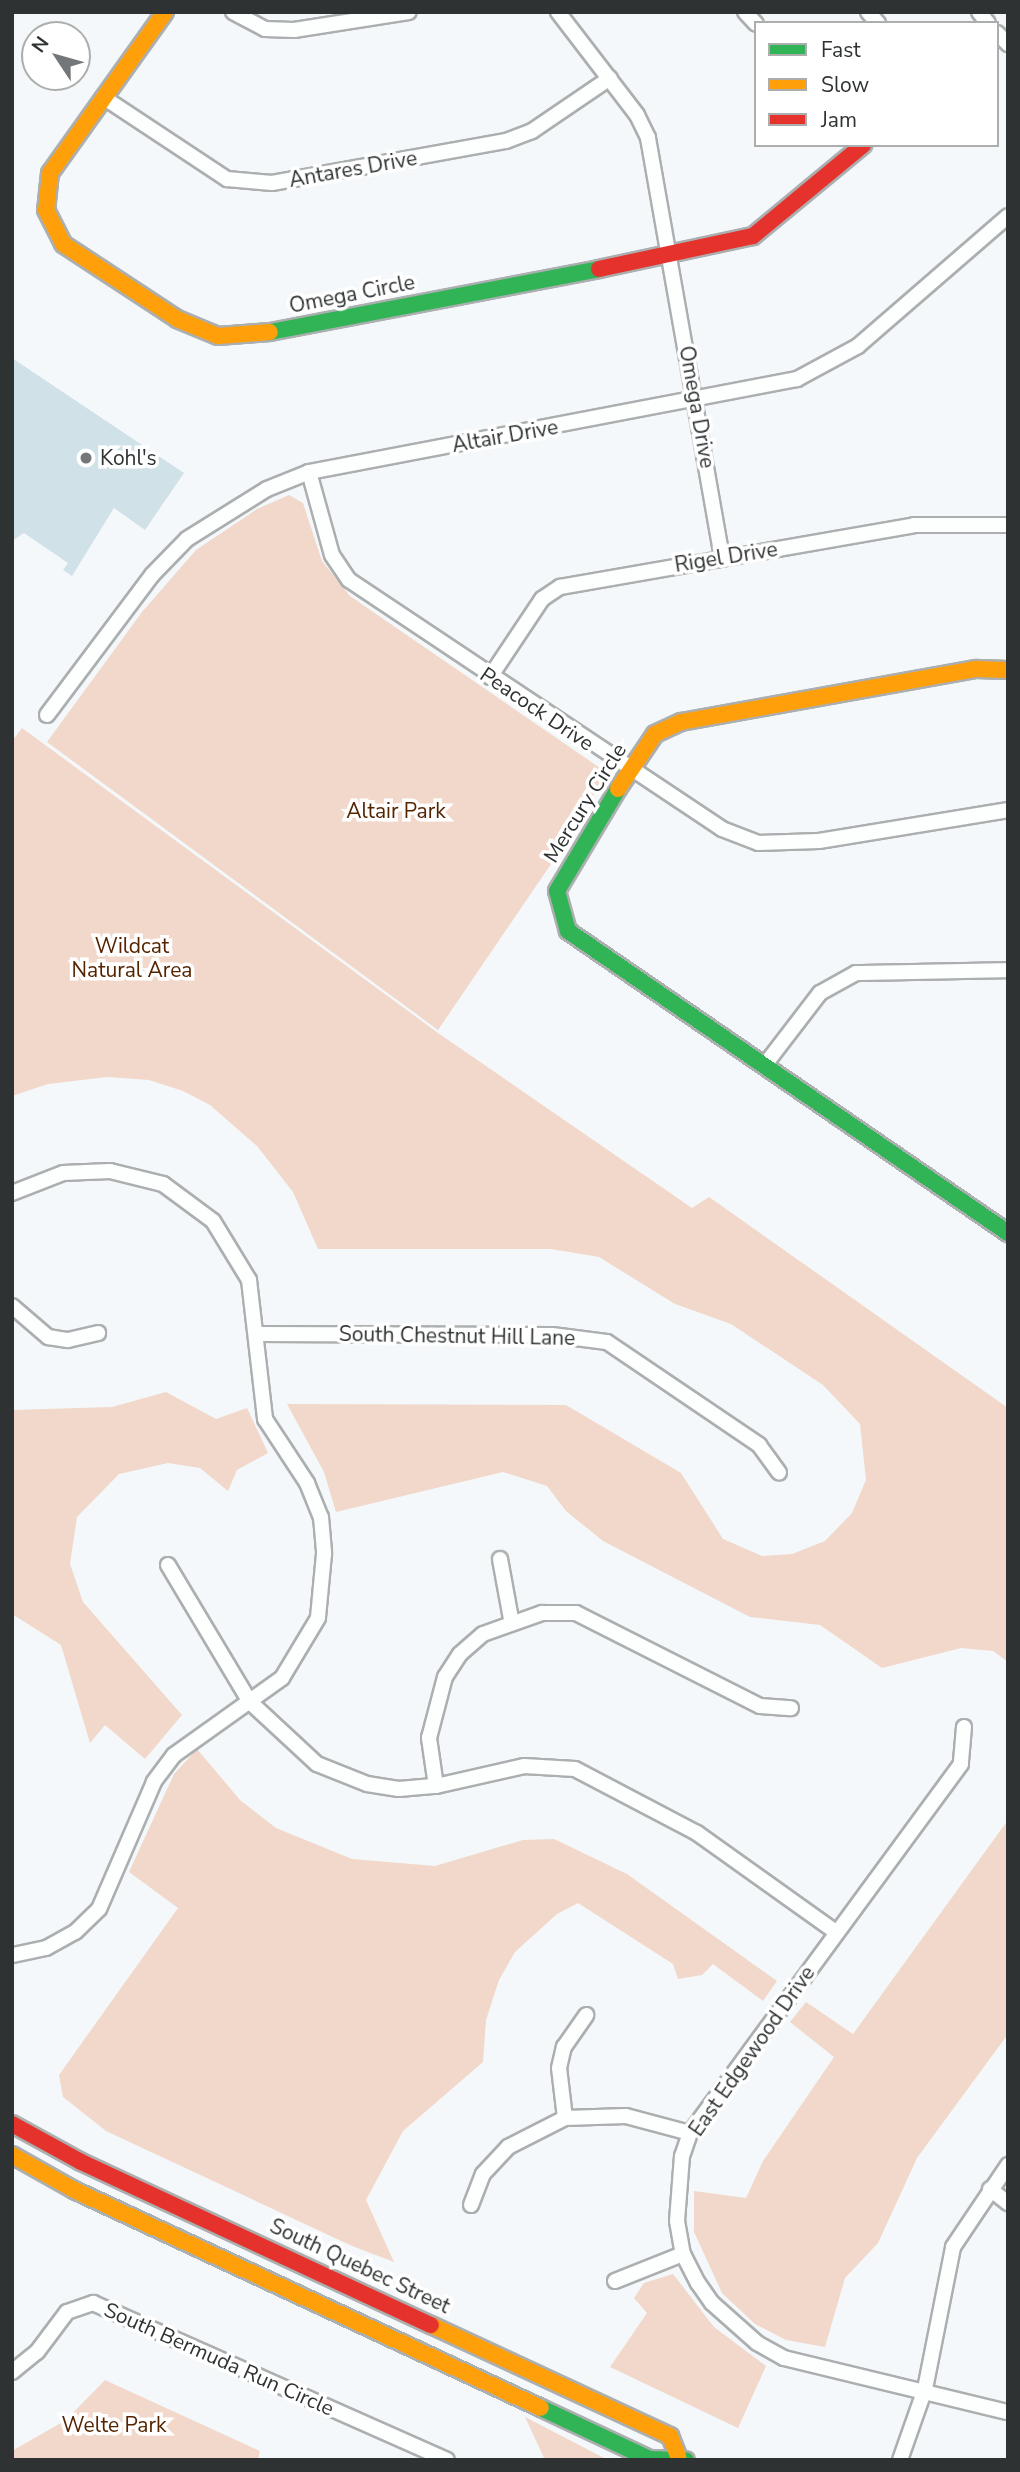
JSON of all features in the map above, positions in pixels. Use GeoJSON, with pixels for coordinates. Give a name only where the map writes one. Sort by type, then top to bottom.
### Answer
{"type":"FeatureCollection","features":[{"type":"Feature","properties":{"kind":"street","name":"Omega Circle"},"geometry":{"type":"LineString","coordinates":[[166,12],[51,173],[46,210],[52,229],[63,244],[177,318],[218,336],[246,337],[671,257],[753,236],[785,215],[861,147]]}},
{"type":"Feature","properties":{"kind":"street"},"geometry":{"type":"LineString","coordinates":[[233,12],[265,29],[294,30],[410,12]]}},
{"type":"Feature","properties":{"kind":"street"},"geometry":{"type":"LineString","coordinates":[[558,12],[610,78],[648,138],[671,257]]}},
{"type":"Feature","properties":{"kind":"street","name":"Antares Drive"},"geometry":{"type":"LineString","coordinates":[[103,97],[227,179],[272,183],[506,141],[541,125],[610,78]]}},
{"type":"Feature","properties":{"kind":"street","name":"Altair Drive"},"geometry":{"type":"LineString","coordinates":[[47,715],[126,605],[187,539],[267,489],[309,472],[771,388],[827,366],[1008,216]]}},
{"type":"Feature","properties":{"kind":"street","name":"Omega Drive"},"geometry":{"type":"LineString","coordinates":[[671,257],[722,559]]}},
{"type":"Feature","properties":{"kind":"street","name":"Peacock Drive"},"geometry":{"type":"LineString","coordinates":[[309,472],[332,555],[349,580],[628,770],[722,829],[758,843],[819,841],[1008,810]]}},
{"type":"Feature","properties":{"kind":"street","name":"Rigel Drive"},"geometry":{"type":"LineString","coordinates":[[491,677],[542,599],[560,587],[914,525],[1008,525]]}},
{"type":"Feature","properties":{"kind":"street","name":"Mercury Circle"},"geometry":{"type":"LineString","coordinates":[[1008,670],[976,668],[681,722],[654,734],[628,770],[563,874],[557,891],[568,931],[1008,1233]]}},
{"type":"Feature","properties":{"kind":"street"},"geometry":{"type":"LineString","coordinates":[[764,1066],[820,993],[856,973],[1008,970]]}},
{"type":"Feature","properties":{"kind":"street"},"geometry":{"type":"LineString","coordinates":[[12,1193],[50,1177],[87,1170],[137,1174],[163,1184],[213,1221],[234,1248],[249,1280],[257,1334],[259,1394],[265,1419],[307,1483],[321,1517],[324,1554],[318,1618],[282,1678],[174,1755],[154,1782],[99,1909],[65,1938],[12,1954]]}},
{"type":"Feature","properties":{"kind":"street"},"geometry":{"type":"LineString","coordinates":[[12,1306],[48,1337],[68,1340],[98,1333]]}},
{"type":"Feature","properties":{"kind":"street","name":"South Chestnut Hill Lane"},"geometry":{"type":"LineString","coordinates":[[257,1334],[552,1335],[607,1342],[759,1445],[779,1473]]}},
{"type":"Feature","properties":{"kind":"street"},"geometry":{"type":"LineString","coordinates":[[500,1559],[511,1619]]}},
{"type":"Feature","properties":{"kind":"street"},"geometry":{"type":"LineString","coordinates":[[168,1565],[250,1702],[295,1748],[343,1776],[399,1789],[436,1786],[524,1766],[575,1769],[697,1833],[836,1932]]}},
{"type":"Feature","properties":{"kind":"street"},"geometry":{"type":"LineString","coordinates":[[436,1786],[429,1738],[445,1677],[460,1654],[511,1619],[576,1613],[760,1706],[792,1708]]}},
{"type":"Feature","properties":{"kind":"street","name":"East Edgewood Drive"},"geometry":{"type":"LineString","coordinates":[[964,1727],[961,1764],[690,2133],[678,2185],[683,2254],[712,2303],[757,2343],[807,2364],[925,2389],[1008,2412]]}},
{"type":"Feature","properties":{"kind":"street"},"geometry":{"type":"LineString","coordinates":[[565,2118],[559,2068],[564,2047],[586,2015]]}},
{"type":"Feature","properties":{"kind":"street"},"geometry":{"type":"LineString","coordinates":[[471,2206],[483,2174],[508,2147],[565,2118],[625,2116],[690,2133]]}},
{"type":"Feature","properties":{"kind":"street","name":"South Quebec Street"},"geometry":{"type":"LineString","coordinates":[[12,2124],[81,2162],[670,2436],[682,2458],[650,2459],[74,2190],[12,2155]]}},
{"type":"Feature","properties":{"kind":"street"},"geometry":{"type":"LineString","coordinates":[[900,2460],[925,2389],[943,2277],[953,2247],[1008,2165]]}},
{"type":"Feature","properties":{"kind":"street"},"geometry":{"type":"LineString","coordinates":[[990,2189],[1008,2203]]}},
{"type":"Feature","properties":{"kind":"street"},"geometry":{"type":"LineString","coordinates":[[615,2281],[683,2254]]}},
{"type":"Feature","properties":{"kind":"street","name":"South Bermuda Run Circle"},"geometry":{"type":"LineString","coordinates":[[12,2371],[37,2352],[67,2312],[93,2303],[447,2460]]}},
{"type":"Feature","properties":{"kind":"green space","name":"Altair Park"},"geometry":{"type":"Polygon","coordinates":[[[289,495],[303,503],[322,561],[350,596],[603,770],[603,779],[549,867],[438,1030],[47,742],[142,612],[196,550],[257,509],[289,495]]]}},
{"type":"Feature","properties":{"kind":"green space","name":"Wildcat Natural Area"},"geometry":{"type":"Polygon","coordinates":[[[22,728],[438,1033],[692,1208],[709,1197],[1008,1408],[1008,1662],[993,1651],[961,1648],[882,1668],[820,1625],[750,1617],[603,1541],[566,1511],[547,1486],[503,1472],[336,1512],[324,1472],[287,1404],[566,1405],[681,1473],[723,1539],[762,1556],[792,1554],[825,1541],[852,1513],[866,1480],[860,1424],[823,1385],[731,1324],[675,1304],[599,1257],[551,1249],[318,1249],[293,1192],[257,1146],[210,1105],[183,1091],[149,1080],[107,1077],[48,1084],[12,1096],[12,741],[22,728]]]}},
{"type":"Feature","properties":{"kind":"green space"},"geometry":{"type":"Polygon","coordinates":[[[166,1392],[216,1419],[247,1408],[268,1453],[237,1470],[228,1491],[200,1468],[168,1463],[119,1474],[77,1517],[70,1564],[83,1602],[182,1715],[145,1759],[105,1725],[90,1743],[61,1645],[12,1614],[12,1410],[112,1407],[166,1392]]]}},
{"type":"Feature","properties":{"kind":"green space"},"geometry":{"type":"Polygon","coordinates":[[[197,1749],[240,1800],[276,1828],[352,1859],[435,1866],[523,1840],[554,1839],[627,1874],[777,1981],[763,2001],[713,1964],[702,1975],[678,1979],[673,1964],[578,1903],[557,1914],[515,1952],[499,1980],[486,2020],[483,2062],[403,2131],[366,2200],[394,2262],[352,2246],[106,2131],[63,2097],[59,2075],[178,1908],[129,1872],[174,1774],[197,1749]]]}},
{"type":"Feature","properties":{"kind":"green space"},"geometry":{"type":"Polygon","coordinates":[[[1008,1820],[1008,2034],[917,2158],[878,2243],[845,2278],[825,2347],[786,2340],[755,2324],[722,2293],[694,2232],[694,2191],[746,2198],[763,2161],[834,2057],[790,2022],[806,2002],[853,2034],[1008,1820]]]}},
{"type":"Feature","properties":{"kind":"green space"},"geometry":{"type":"Polygon","coordinates":[[[673,2274],[714,2327],[766,2366],[738,2428],[610,2367],[647,2313],[634,2298],[644,2283],[673,2274]]]}},
{"type":"Feature","properties":{"kind":"green space","name":"Welte Park"},"geometry":{"type":"Polygon","coordinates":[[[105,2380],[260,2451],[258,2460],[12,2460],[12,2451],[66,2420],[105,2380]]]}},
{"type":"Feature","properties":{"kind":"green space"},"geometry":{"type":"Polygon","coordinates":[[[525,2417],[608,2460],[545,2460],[525,2417]]]}},
{"type":"Feature","properties":{"kind":"building","name":"Kohl's"},"geometry":{"type":"Polygon","coordinates":[[[12,358],[184,473],[145,530],[114,508],[72,576],[63,570],[68,563],[24,533],[12,541],[12,358]]]}},
{"type":"Feature","properties":{"kind":"traffic: fast"},"geometry":{"type":"LineString","coordinates":[[270,332],[599,269]]}},
{"type":"Feature","properties":{"kind":"traffic: fast"},"geometry":{"type":"LineString","coordinates":[[618,789],[557,891],[568,931],[1008,1233]]}},
{"type":"Feature","properties":{"kind":"traffic: fast"},"geometry":{"type":"LineString","coordinates":[[541,2408],[650,2459],[686,2460]]}},
{"type":"Feature","properties":{"kind":"traffic: slow"},"geometry":{"type":"LineString","coordinates":[[165,12],[50,173],[46,210],[63,244],[177,319],[218,336],[270,332]]}},
{"type":"Feature","properties":{"kind":"traffic: slow"},"geometry":{"type":"LineString","coordinates":[[618,789],[655,734],[681,722],[976,669],[1008,670]]}},
{"type":"Feature","properties":{"kind":"traffic: slow"},"geometry":{"type":"LineString","coordinates":[[12,2155],[74,2190],[541,2408]]}},
{"type":"Feature","properties":{"kind":"traffic: slow"},"geometry":{"type":"LineString","coordinates":[[431,2325],[670,2436],[678,2456]]}},
{"type":"Feature","properties":{"kind":"traffic: jam"},"geometry":{"type":"LineString","coordinates":[[599,269],[753,236],[861,147]]}},
{"type":"Feature","properties":{"kind":"traffic: jam"},"geometry":{"type":"LineString","coordinates":[[12,2124],[81,2162],[431,2325]]}},
{"type":"Feature","properties":{"kind":"place","name":"Kohl's"},"geometry":{"type":"Point","coordinates":[86,458]}}]}
